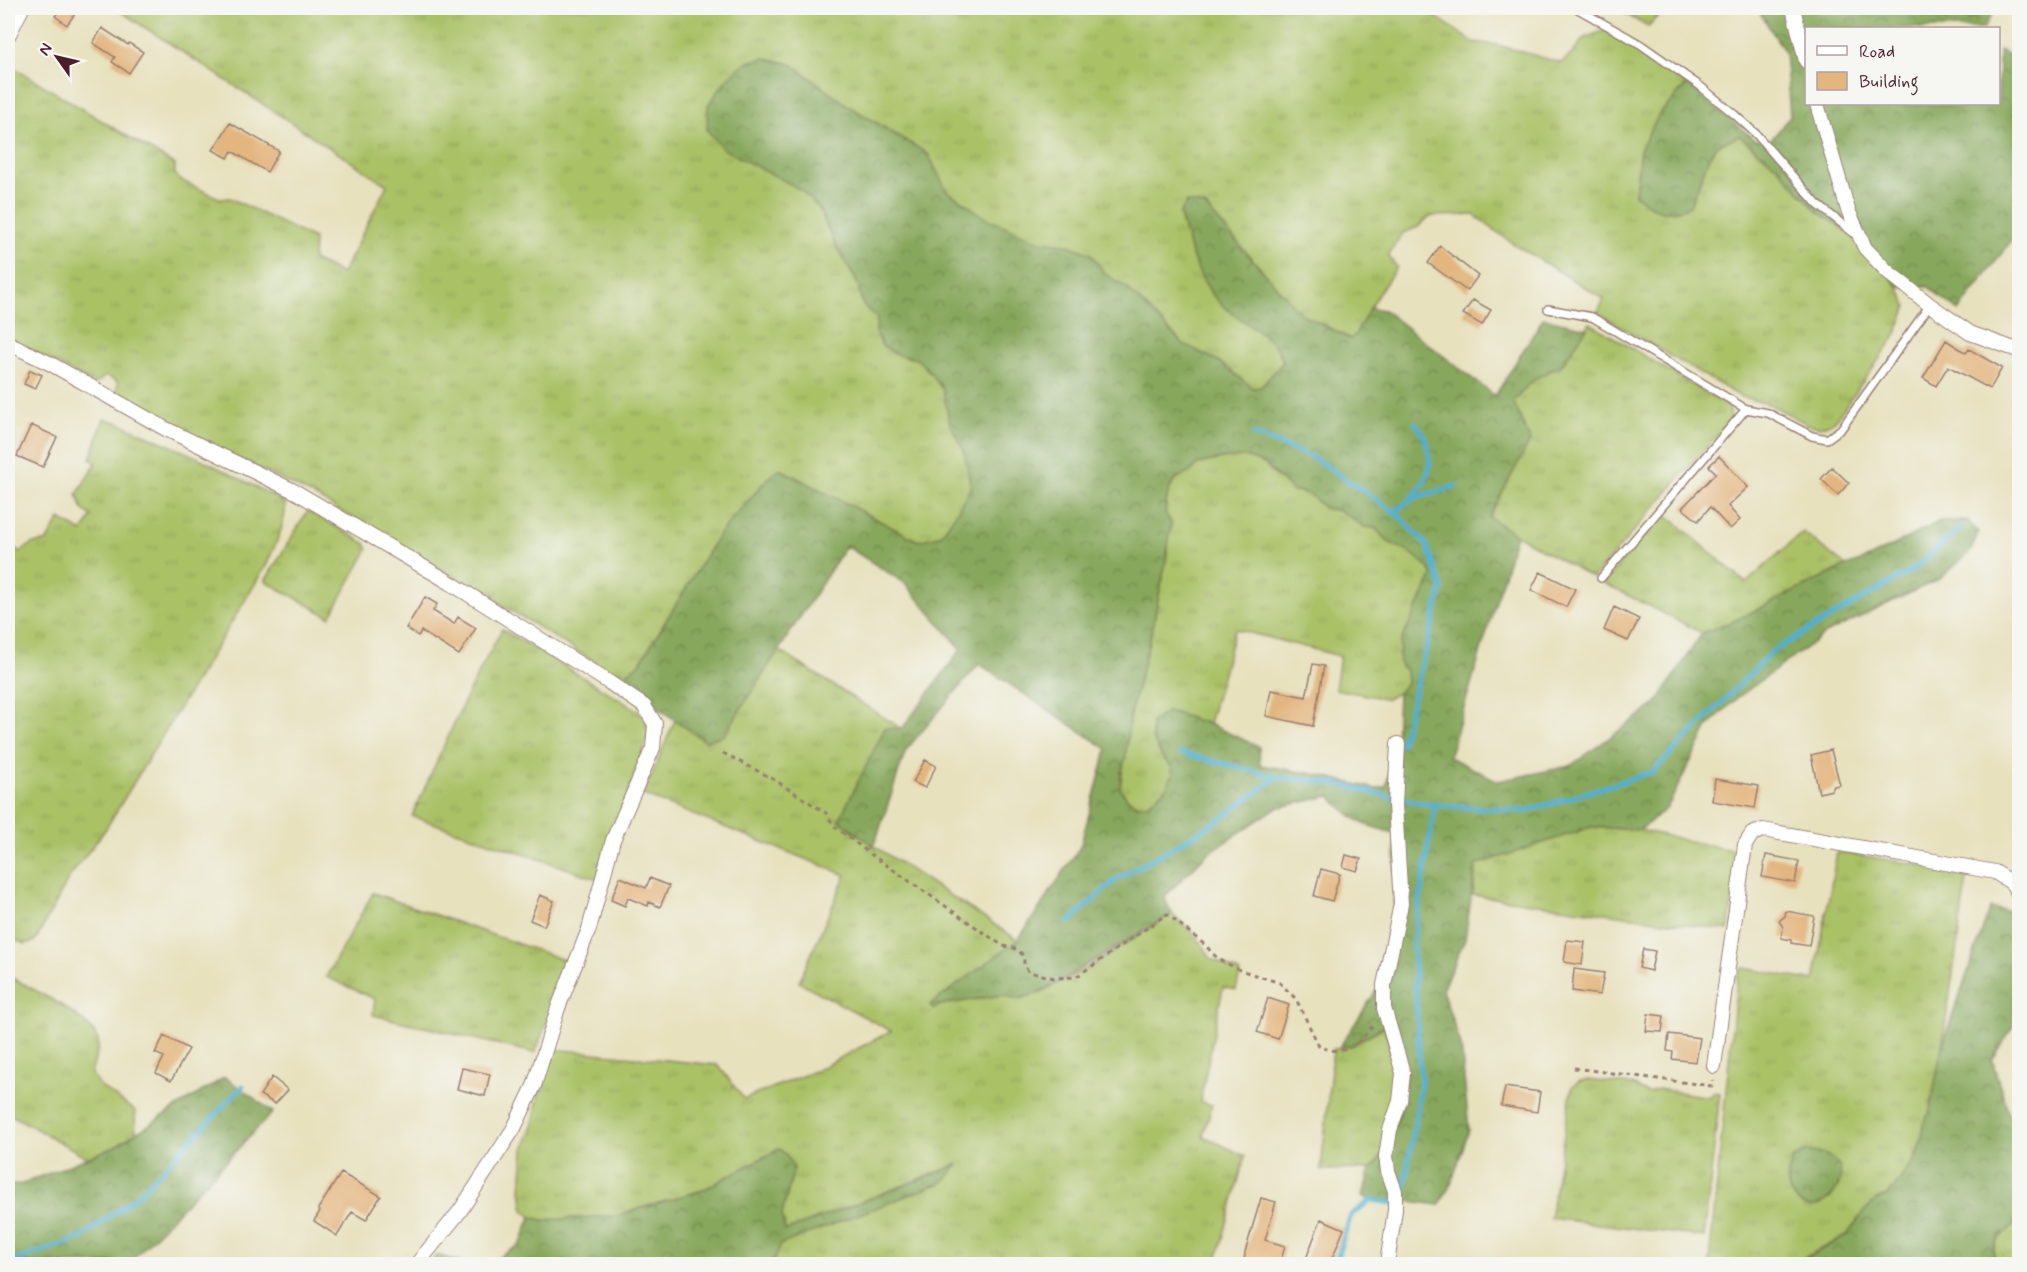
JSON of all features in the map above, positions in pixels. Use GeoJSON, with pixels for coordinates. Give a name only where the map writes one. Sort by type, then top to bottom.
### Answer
{"type":"FeatureCollection","features":[{"type":"Feature","properties":{"kind":"street"},"geometry":{"type":"LineString","coordinates":[[8,36],[22,8]]}},
{"type":"Feature","properties":{"kind":"street"},"geometry":{"type":"LineString","coordinates":[[1793,8],[1805,57]]}},
{"type":"Feature","properties":{"kind":"street"},"geometry":{"type":"LineString","coordinates":[[1817,105],[1848,210],[1865,248],[1887,271],[1970,333],[2019,351]]}},
{"type":"Feature","properties":{"kind":"street"},"geometry":{"type":"LineString","coordinates":[[8,343],[51,364],[164,428],[296,492],[449,582],[644,706],[655,724],[652,748],[613,840],[589,929],[558,1008],[534,1086],[514,1128],[460,1211],[417,1264]]}},
{"type":"Feature","properties":{"kind":"street"},"geometry":{"type":"LineString","coordinates":[[1387,1264],[1395,1210],[1395,1191],[1386,1156],[1390,1130],[1400,1101],[1403,1073],[1384,1008],[1384,985],[1401,904],[1395,798],[1398,744]]}},
{"type":"Feature","properties":{"kind":"street"},"geometry":{"type":"LineString","coordinates":[[1714,1066],[1745,845],[1752,834],[1763,831],[1995,872],[2012,883],[2019,896]]}},
{"type":"Feature","properties":{"kind":"lane"},"geometry":{"type":"LineString","coordinates":[[1576,8],[1640,44],[1708,93],[1756,134],[1817,204],[1860,238]]}},
{"type":"Feature","properties":{"kind":"lane"},"geometry":{"type":"LineString","coordinates":[[1548,309],[1592,317],[1746,409],[1768,413],[1812,436],[1827,439],[1841,429],[1930,305]]}},
{"type":"Feature","properties":{"kind":"lane"},"geometry":{"type":"LineString","coordinates":[[1601,578],[1746,409]]}},
{"type":"Feature","properties":{"kind":"path"},"geometry":{"type":"LineString","coordinates":[[723,753],[772,779],[826,813],[834,826],[868,853],[1004,946],[1014,948],[1024,958],[1024,966],[1029,972],[1054,978],[1076,977],[1167,914],[1205,945],[1218,959],[1240,970],[1280,983],[1296,999],[1319,1046],[1324,1049],[1338,1052],[1354,1046],[1370,1030],[1384,1008]]}},
{"type":"Feature","properties":{"kind":"path"},"geometry":{"type":"LineString","coordinates":[[1574,1068],[1712,1086],[1714,1066]]}},
{"type":"Feature","properties":{"kind":"green space"},"geometry":{"type":"Polygon","coordinates":[[[115,8],[1423,8],[1473,42],[1498,45],[1561,63],[1573,53],[1584,38],[1605,30],[1687,84],[1659,115],[1640,150],[1635,194],[1649,205],[1661,210],[1673,211],[1690,206],[1710,155],[1717,145],[1739,136],[1778,167],[1815,209],[1855,238],[1899,287],[1907,306],[1895,337],[1835,421],[1820,427],[1809,425],[1769,404],[1741,397],[1597,313],[1604,299],[1512,243],[1474,215],[1430,216],[1418,227],[1403,233],[1389,257],[1397,267],[1351,339],[1300,313],[1205,206],[1187,202],[1180,214],[1200,275],[1223,306],[1267,337],[1280,353],[1283,362],[1261,387],[1253,388],[1218,361],[1183,344],[1126,288],[1105,274],[1091,254],[1066,244],[1038,241],[986,218],[946,190],[928,154],[850,107],[791,64],[764,58],[745,63],[726,80],[778,176],[800,189],[819,208],[835,244],[857,282],[863,305],[877,318],[876,332],[898,355],[917,358],[943,390],[950,423],[964,450],[971,487],[940,536],[918,541],[780,469],[769,477],[720,533],[640,663],[627,673],[611,672],[494,600],[494,594],[490,591],[458,579],[311,494],[148,415],[116,396],[118,382],[106,376],[95,384],[8,338],[8,64],[175,165],[175,174],[180,180],[221,199],[230,198],[314,239],[313,260],[342,274],[387,185],[115,8]]]}},
{"type":"Feature","properties":{"kind":"green space"},"geometry":{"type":"Polygon","coordinates":[[[1618,8],[1665,8],[1648,27],[1618,8]]]}},
{"type":"Feature","properties":{"kind":"green space"},"geometry":{"type":"Polygon","coordinates":[[[1757,8],[1995,9],[1985,27],[1805,27],[1805,105],[2000,105],[2000,50],[2019,60],[2019,230],[1959,311],[1927,286],[1899,287],[1855,238],[1815,209],[1778,167],[1740,136],[1716,145],[1690,206],[1673,211],[1661,210],[1649,205],[1635,194],[1640,150],[1659,115],[1687,84],[1755,140],[1771,140],[1790,116],[1785,52],[1757,8]]]}},
{"type":"Feature","properties":{"kind":"green space"},"geometry":{"type":"Polygon","coordinates":[[[764,58],[791,64],[850,107],[928,154],[946,190],[986,218],[1038,241],[1066,244],[1091,254],[1105,274],[1126,287],[1183,344],[1218,361],[1253,388],[1261,387],[1283,362],[1280,353],[1258,330],[1223,306],[1200,275],[1180,214],[1187,202],[1205,206],[1300,313],[1350,339],[1355,335],[1370,308],[1384,310],[1495,396],[1543,318],[1587,328],[1562,365],[1536,378],[1513,401],[1530,441],[1489,517],[1516,535],[1449,757],[1498,781],[1570,766],[1656,704],[1702,633],[1736,620],[1846,566],[1869,558],[1940,521],[1967,521],[1979,532],[1970,552],[1941,578],[1825,634],[1737,698],[1709,725],[1667,808],[1640,830],[1591,827],[1476,865],[1465,939],[1442,990],[1461,1045],[1469,1130],[1450,1187],[1439,1205],[1371,1200],[1363,1196],[1370,1169],[1386,1149],[1405,1100],[1384,1026],[1352,1045],[1339,1048],[1395,962],[1395,833],[1374,828],[1359,821],[1330,796],[1276,808],[1206,855],[1164,897],[1172,914],[1048,988],[1018,999],[1002,995],[940,1005],[934,1009],[930,1005],[1018,940],[1080,847],[1107,749],[979,664],[906,750],[874,846],[839,820],[885,728],[902,729],[961,649],[905,583],[846,546],[724,735],[705,741],[624,684],[627,673],[640,663],[720,533],[769,477],[780,469],[918,541],[940,536],[971,487],[964,450],[950,424],[943,390],[917,359],[898,355],[882,346],[876,332],[877,318],[863,305],[857,282],[835,244],[819,208],[800,189],[723,149],[707,130],[708,105],[726,80],[745,63],[764,58]],[[1246,457],[1197,464],[1191,472],[1175,481],[1168,494],[1166,514],[1171,523],[1166,561],[1151,634],[1130,715],[1125,760],[1121,774],[1120,788],[1127,799],[1137,805],[1148,804],[1166,788],[1173,774],[1171,766],[1163,758],[1152,738],[1152,722],[1168,711],[1209,724],[1259,747],[1260,765],[1319,775],[1376,789],[1386,786],[1396,744],[1398,693],[1407,683],[1406,671],[1401,667],[1399,656],[1401,641],[1432,577],[1431,570],[1414,555],[1387,541],[1375,528],[1364,527],[1341,511],[1324,508],[1310,496],[1292,491],[1265,464],[1246,457]]]}},
{"type":"Feature","properties":{"kind":"green space"},"geometry":{"type":"Polygon","coordinates":[[[1590,323],[1730,408],[1731,419],[1593,578],[1516,535],[1489,517],[1530,441],[1513,401],[1536,378],[1562,365],[1590,323]]]}},
{"type":"Feature","properties":{"kind":"green space"},"geometry":{"type":"Polygon","coordinates":[[[104,419],[117,422],[203,460],[285,502],[284,518],[266,566],[105,830],[70,876],[37,938],[25,944],[8,937],[8,546],[21,552],[33,543],[46,542],[60,519],[82,532],[92,516],[83,510],[77,494],[96,463],[90,459],[104,419]]]}},
{"type":"Feature","properties":{"kind":"green space"},"geometry":{"type":"Polygon","coordinates":[[[1246,457],[1265,464],[1276,477],[1299,491],[1315,497],[1324,508],[1341,511],[1364,527],[1375,528],[1387,541],[1414,555],[1431,570],[1432,577],[1404,635],[1407,683],[1398,693],[1387,699],[1335,689],[1340,656],[1235,629],[1209,724],[1168,711],[1163,758],[1172,766],[1173,774],[1166,788],[1148,804],[1137,805],[1127,799],[1120,788],[1130,715],[1151,634],[1166,561],[1171,523],[1166,515],[1168,495],[1172,484],[1178,478],[1191,472],[1197,464],[1246,457]]]}},
{"type":"Feature","properties":{"kind":"green space"},"geometry":{"type":"Polygon","coordinates":[[[307,512],[365,543],[368,549],[330,617],[265,581],[307,512]]]}},
{"type":"Feature","properties":{"kind":"green space"},"geometry":{"type":"Polygon","coordinates":[[[1665,513],[1746,583],[1803,532],[1846,566],[1736,620],[1702,633],[1603,583],[1665,513]]]}},
{"type":"Feature","properties":{"kind":"green space"},"geometry":{"type":"Polygon","coordinates":[[[502,629],[634,708],[645,717],[649,734],[598,879],[412,816],[467,695],[502,629]]]}},
{"type":"Feature","properties":{"kind":"green space"},"geometry":{"type":"Polygon","coordinates":[[[778,650],[902,729],[839,820],[874,846],[1018,940],[930,1005],[934,1008],[940,1005],[1002,995],[1017,999],[1039,993],[1086,969],[1172,914],[1199,939],[1210,958],[1240,973],[1236,990],[1223,987],[1200,1102],[1212,1105],[1203,1136],[1245,1156],[1216,1264],[772,1264],[781,1244],[943,1182],[956,1165],[785,1231],[782,1214],[794,1168],[779,1149],[703,1190],[614,1216],[542,1220],[531,1217],[524,1210],[521,1191],[524,1149],[533,1125],[538,1096],[553,1049],[718,1065],[744,1099],[817,1070],[891,1031],[799,982],[846,875],[643,795],[675,720],[705,741],[724,735],[778,650]]]}},
{"type":"Feature","properties":{"kind":"green space"},"geometry":{"type":"Polygon","coordinates":[[[1591,827],[1640,830],[1740,852],[1728,930],[1473,895],[1476,865],[1591,827]]]}},
{"type":"Feature","properties":{"kind":"green space"},"geometry":{"type":"Polygon","coordinates":[[[1837,852],[1968,872],[1929,1116],[1924,1124],[1921,1142],[1912,1164],[1894,1188],[1887,1195],[1879,1198],[1847,1235],[1792,1264],[1709,1264],[1739,971],[1744,968],[1814,981],[1837,852]],[[1807,1151],[1798,1157],[1830,1199],[1839,1184],[1840,1172],[1807,1151]]]}},
{"type":"Feature","properties":{"kind":"green space"},"geometry":{"type":"Polygon","coordinates":[[[373,893],[570,962],[535,1053],[373,1015],[375,999],[326,977],[373,893]]]}},
{"type":"Feature","properties":{"kind":"green space"},"geometry":{"type":"Polygon","coordinates":[[[1990,908],[2019,913],[2019,948],[2013,1026],[1992,1060],[2012,1124],[2019,1137],[2019,1223],[2002,1235],[1995,1244],[1995,1264],[1798,1263],[1847,1235],[1864,1211],[1894,1188],[1916,1157],[1926,1116],[1929,1115],[1942,1046],[1990,908]]]}},
{"type":"Feature","properties":{"kind":"green space"},"geometry":{"type":"Polygon","coordinates":[[[8,976],[59,1004],[84,1022],[93,1032],[98,1044],[91,1073],[100,1086],[135,1111],[136,1133],[114,1147],[88,1158],[8,1113],[8,976]]]}},
{"type":"Feature","properties":{"kind":"green space"},"geometry":{"type":"Polygon","coordinates":[[[1385,1026],[1408,1075],[1384,1151],[1370,1169],[1321,1170],[1333,1049],[1352,1045],[1385,1026]]]}},
{"type":"Feature","properties":{"kind":"green space"},"geometry":{"type":"Polygon","coordinates":[[[225,1077],[273,1112],[128,1264],[8,1264],[8,1185],[22,1184],[114,1147],[225,1077]]]}},
{"type":"Feature","properties":{"kind":"green space"},"geometry":{"type":"Polygon","coordinates":[[[1580,1081],[1632,1085],[1648,1093],[1658,1089],[1711,1097],[1713,1092],[1720,1093],[1704,1237],[1550,1218],[1572,1087],[1580,1081]]]}},
{"type":"Feature","properties":{"kind":"green space"},"geometry":{"type":"Polygon","coordinates":[[[779,1149],[786,1154],[794,1168],[782,1214],[785,1231],[958,1165],[943,1182],[781,1244],[772,1264],[487,1264],[520,1245],[531,1217],[542,1220],[614,1216],[703,1190],[779,1149]]]}},
{"type":"Feature","properties":{"kind":"green space"},"geometry":{"type":"Polygon","coordinates":[[[1807,1151],[1824,1154],[1833,1159],[1839,1167],[1840,1177],[1837,1188],[1830,1197],[1822,1204],[1812,1207],[1801,1204],[1792,1195],[1787,1182],[1792,1160],[1807,1151]]]}},
{"type":"Feature","properties":{"kind":"green space"},"geometry":{"type":"Polygon","coordinates":[[[2019,1223],[2019,1264],[1995,1264],[1995,1244],[2002,1235],[2019,1223]]]}},
{"type":"Feature","properties":{"kind":"green space"},"geometry":{"type":"Polygon","coordinates":[[[437,1255],[468,1264],[429,1264],[437,1255]]]}},
{"type":"Feature","properties":{"kind":"building"},"geometry":{"type":"Polygon","coordinates":[[[62,8],[79,8],[67,25],[55,16],[62,8]]]}},
{"type":"Feature","properties":{"kind":"building"},"geometry":{"type":"Polygon","coordinates":[[[102,28],[143,52],[129,73],[112,62],[115,57],[93,43],[102,28]]]}},
{"type":"Feature","properties":{"kind":"building"},"geometry":{"type":"Polygon","coordinates":[[[230,123],[279,151],[267,172],[232,151],[228,158],[213,150],[230,123]]]}},
{"type":"Feature","properties":{"kind":"building"},"geometry":{"type":"Polygon","coordinates":[[[1440,246],[1478,276],[1467,291],[1428,263],[1440,246]]]}},
{"type":"Feature","properties":{"kind":"building"},"geometry":{"type":"Polygon","coordinates":[[[1473,300],[1491,310],[1482,325],[1463,314],[1473,300]]]}},
{"type":"Feature","properties":{"kind":"building"},"geometry":{"type":"Polygon","coordinates":[[[1946,340],[1966,353],[1969,349],[2002,368],[1990,389],[1948,366],[1936,386],[1923,378],[1946,340]]]}},
{"type":"Feature","properties":{"kind":"building"},"geometry":{"type":"Polygon","coordinates":[[[30,370],[42,375],[35,389],[24,384],[30,370]]]}},
{"type":"Feature","properties":{"kind":"building"},"geometry":{"type":"Polygon","coordinates":[[[31,425],[57,437],[43,467],[17,456],[31,425]]]}},
{"type":"Feature","properties":{"kind":"building"},"geometry":{"type":"Polygon","coordinates":[[[1719,456],[1748,487],[1728,506],[1740,520],[1730,529],[1710,507],[1698,521],[1682,508],[1716,473],[1709,466],[1719,456]]]}},
{"type":"Feature","properties":{"kind":"building"},"geometry":{"type":"Polygon","coordinates":[[[1832,467],[1849,483],[1838,495],[1821,479],[1832,467]]]}},
{"type":"Feature","properties":{"kind":"building"},"geometry":{"type":"Polygon","coordinates":[[[1540,572],[1575,589],[1566,607],[1531,590],[1540,572]]]}},
{"type":"Feature","properties":{"kind":"building"},"geometry":{"type":"Polygon","coordinates":[[[425,597],[437,604],[433,611],[454,624],[458,617],[476,628],[459,655],[421,631],[418,636],[406,628],[425,597]]]}},
{"type":"Feature","properties":{"kind":"building"},"geometry":{"type":"Polygon","coordinates":[[[1614,607],[1639,619],[1628,641],[1604,630],[1614,607]]]}},
{"type":"Feature","properties":{"kind":"building"},"geometry":{"type":"Polygon","coordinates":[[[1313,664],[1324,666],[1313,726],[1266,716],[1271,690],[1306,697],[1313,664]]]}},
{"type":"Feature","properties":{"kind":"building"},"geometry":{"type":"Polygon","coordinates":[[[1831,750],[1840,785],[1834,786],[1832,790],[1819,793],[1811,755],[1831,750]]]}},
{"type":"Feature","properties":{"kind":"building"},"geometry":{"type":"Polygon","coordinates":[[[925,760],[936,766],[925,788],[913,782],[925,760]]]}},
{"type":"Feature","properties":{"kind":"building"},"geometry":{"type":"Polygon","coordinates":[[[1715,779],[1759,786],[1755,808],[1712,801],[1715,779]]]}},
{"type":"Feature","properties":{"kind":"building"},"geometry":{"type":"Polygon","coordinates":[[[1346,855],[1361,859],[1357,871],[1343,867],[1346,855]]]}},
{"type":"Feature","properties":{"kind":"building"},"geometry":{"type":"Polygon","coordinates":[[[1766,855],[1799,861],[1795,883],[1762,877],[1766,855]]]}},
{"type":"Feature","properties":{"kind":"building"},"geometry":{"type":"Polygon","coordinates":[[[1321,869],[1340,874],[1332,901],[1314,896],[1321,869]]]}},
{"type":"Feature","properties":{"kind":"building"},"geometry":{"type":"Polygon","coordinates":[[[620,877],[646,888],[650,878],[669,886],[660,907],[649,902],[648,906],[628,898],[625,906],[611,900],[620,877]]]}},
{"type":"Feature","properties":{"kind":"building"},"geometry":{"type":"Polygon","coordinates":[[[540,895],[554,901],[544,926],[530,920],[540,895]]]}},
{"type":"Feature","properties":{"kind":"building"},"geometry":{"type":"Polygon","coordinates":[[[1786,911],[1814,916],[1809,946],[1791,943],[1791,940],[1781,938],[1783,927],[1779,921],[1785,916],[1786,911]]]}},
{"type":"Feature","properties":{"kind":"building"},"geometry":{"type":"Polygon","coordinates":[[[1567,940],[1585,942],[1582,965],[1564,962],[1567,940]]]}},
{"type":"Feature","properties":{"kind":"building"},"geometry":{"type":"Polygon","coordinates":[[[1643,949],[1655,951],[1651,971],[1639,968],[1643,949]]]}},
{"type":"Feature","properties":{"kind":"building"},"geometry":{"type":"Polygon","coordinates":[[[1574,969],[1604,973],[1600,995],[1572,991],[1574,969]]]}},
{"type":"Feature","properties":{"kind":"building"},"geometry":{"type":"Polygon","coordinates":[[[1268,998],[1289,1005],[1278,1039],[1257,1032],[1268,998]]]}},
{"type":"Feature","properties":{"kind":"building"},"geometry":{"type":"Polygon","coordinates":[[[1648,1014],[1664,1016],[1662,1032],[1646,1031],[1648,1014]]]}},
{"type":"Feature","properties":{"kind":"building"},"geometry":{"type":"Polygon","coordinates":[[[1669,1034],[1700,1038],[1696,1062],[1672,1059],[1673,1052],[1667,1051],[1669,1034]]]}},
{"type":"Feature","properties":{"kind":"building"},"geometry":{"type":"Polygon","coordinates":[[[164,1036],[189,1049],[171,1081],[156,1073],[164,1057],[155,1053],[164,1036]]]}},
{"type":"Feature","properties":{"kind":"building"},"geometry":{"type":"Polygon","coordinates":[[[462,1068],[490,1074],[485,1096],[457,1089],[462,1068]]]}},
{"type":"Feature","properties":{"kind":"building"},"geometry":{"type":"Polygon","coordinates":[[[272,1077],[288,1090],[275,1104],[260,1095],[272,1077]]]}},
{"type":"Feature","properties":{"kind":"building"},"geometry":{"type":"Polygon","coordinates":[[[1505,1087],[1540,1092],[1537,1112],[1501,1106],[1505,1087]]]}},
{"type":"Feature","properties":{"kind":"building"},"geometry":{"type":"Polygon","coordinates":[[[341,1173],[381,1196],[366,1220],[352,1212],[337,1236],[314,1221],[320,1211],[318,1209],[341,1173]]]}},
{"type":"Feature","properties":{"kind":"building"},"geometry":{"type":"Polygon","coordinates":[[[1261,1198],[1276,1202],[1265,1240],[1285,1246],[1280,1264],[1244,1264],[1245,1252],[1261,1198]]]}},
{"type":"Feature","properties":{"kind":"building"},"geometry":{"type":"Polygon","coordinates":[[[1321,1219],[1344,1229],[1330,1264],[1304,1264],[1321,1219]]]}},
{"type":"Feature","properties":{"kind":"waterway"},"geometry":{"type":"LineString","coordinates":[[1395,512],[1417,492],[1429,468],[1430,458],[1426,441],[1415,423]]}},
{"type":"Feature","properties":{"kind":"waterway"},"geometry":{"type":"LineString","coordinates":[[1253,434],[1314,458],[1395,512],[1427,545],[1442,588],[1401,744]]}},
{"type":"Feature","properties":{"kind":"waterway"},"geometry":{"type":"LineString","coordinates":[[1412,499],[1456,486]]}},
{"type":"Feature","properties":{"kind":"waterway"},"geometry":{"type":"LineString","coordinates":[[1435,805],[1527,811],[1653,772],[1773,651],[1914,569],[1962,527]]}},
{"type":"Feature","properties":{"kind":"waterway"},"geometry":{"type":"LineString","coordinates":[[1181,753],[1277,777]]}},
{"type":"Feature","properties":{"kind":"waterway"},"geometry":{"type":"LineString","coordinates":[[1068,923],[1114,881],[1213,824],[1277,777],[1334,783],[1395,798]]}},
{"type":"Feature","properties":{"kind":"waterway"},"geometry":{"type":"LineString","coordinates":[[1335,1264],[1351,1215],[1371,1200],[1394,1203],[1404,1190],[1421,1084],[1413,943],[1435,805],[1397,798]]}},
{"type":"Feature","properties":{"kind":"waterway"},"geometry":{"type":"LineString","coordinates":[[8,1263],[81,1238],[138,1195],[243,1086]]}}]}
